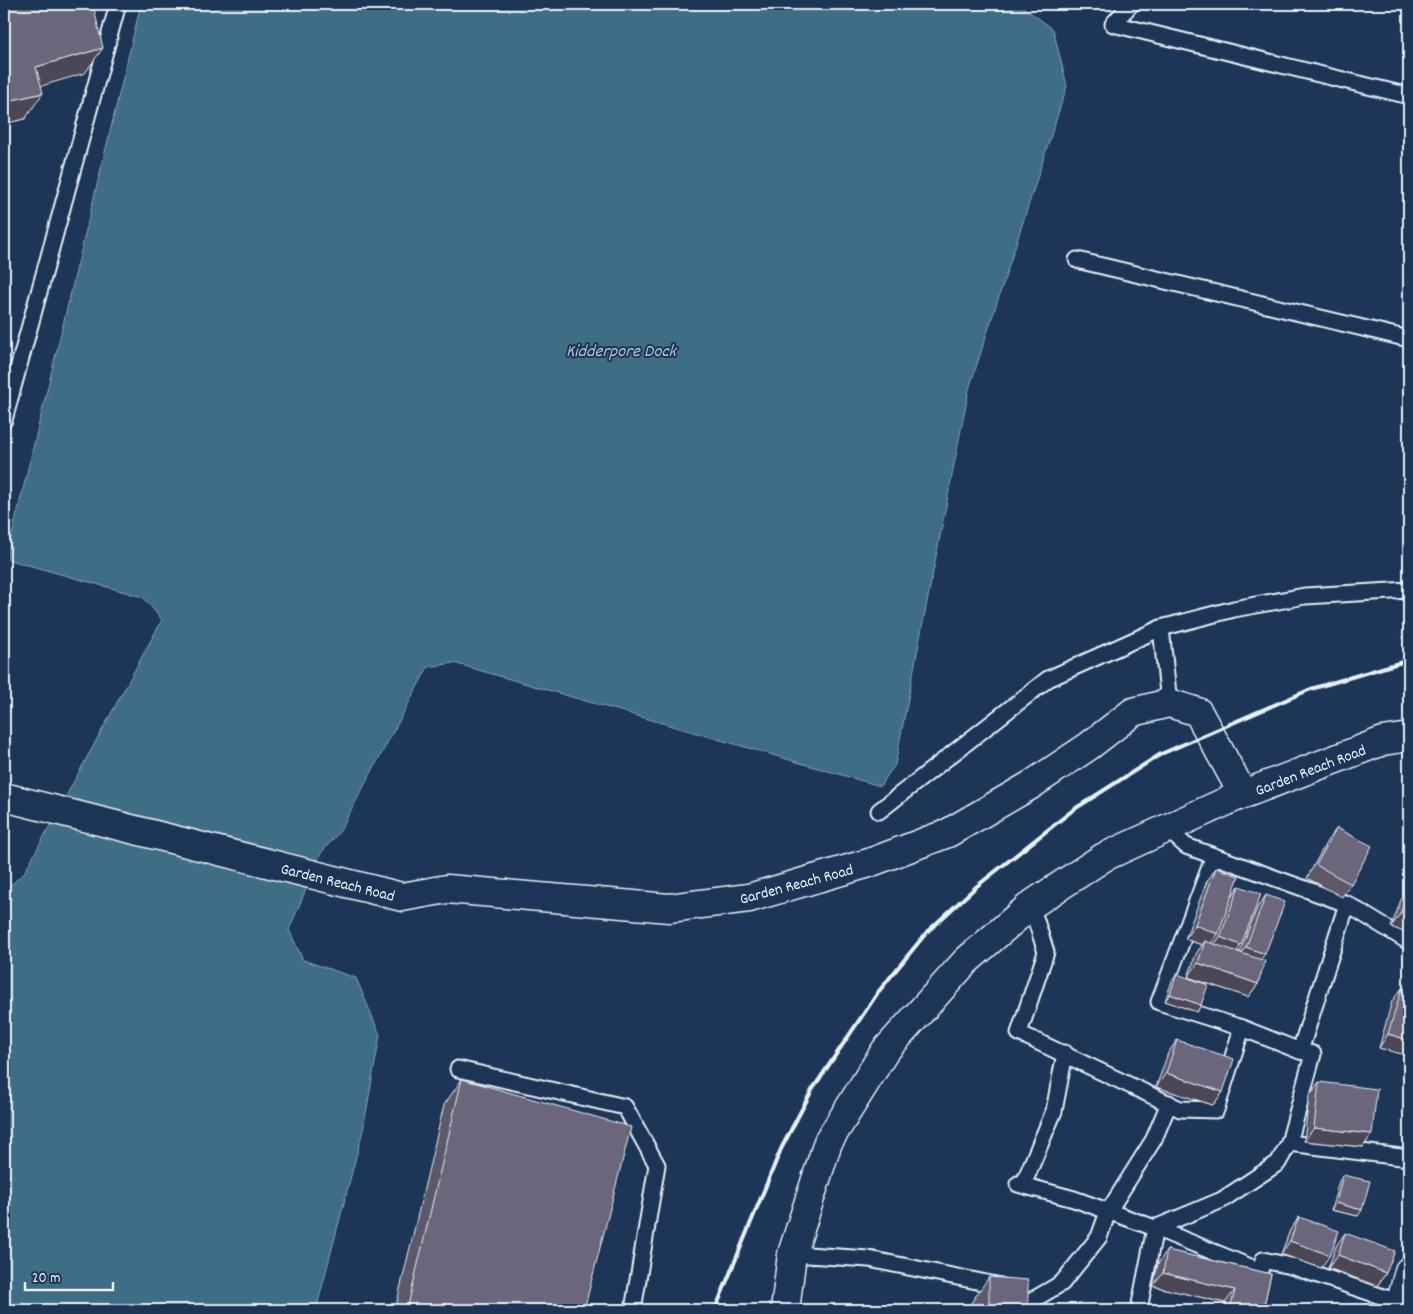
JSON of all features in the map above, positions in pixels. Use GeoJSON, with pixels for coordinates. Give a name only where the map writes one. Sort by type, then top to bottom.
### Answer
{"type":"FeatureCollection","features":[{"type":"Feature","properties":{"kind":"street","name":"Garden Reach Road"},"geometry":{"type":"LineString","coordinates":[[4,797],[402,898],[447,889],[669,908],[749,898],[869,863],[948,833],[1031,785],[1089,746],[1133,712],[1169,703],[1198,712],[1243,794],[1383,742],[1409,737]]}},
{"type":"Feature","properties":{"kind":"street"},"geometry":{"type":"LineString","coordinates":[[785,1310],[792,1254],[828,1142],[884,1051],[966,961],[1031,905],[1104,857],[1243,794]]}},
{"type":"Feature","properties":{"kind":"street"},"geometry":{"type":"LineString","coordinates":[[1400,1307],[1409,1271]]}},
{"type":"Feature","properties":{"kind":"lane"},"geometry":{"type":"LineString","coordinates":[[4,420],[118,4]]}},
{"type":"Feature","properties":{"kind":"lane"},"geometry":{"type":"LineString","coordinates":[[1132,4],[1113,24],[1409,96]]}},
{"type":"Feature","properties":{"kind":"lane"},"geometry":{"type":"LineString","coordinates":[[1077,260],[1409,339]]}},
{"type":"Feature","properties":{"kind":"lane"},"geometry":{"type":"LineString","coordinates":[[879,811],[1048,679],[1161,628],[1234,609],[1305,596],[1409,590]]}},
{"type":"Feature","properties":{"kind":"lane"},"geometry":{"type":"LineString","coordinates":[[1161,628],[1169,703]]}},
{"type":"Feature","properties":{"kind":"lane"},"geometry":{"type":"LineString","coordinates":[[1166,828],[1186,846],[1347,904],[1409,942]]}},
{"type":"Feature","properties":{"kind":"lane"},"geometry":{"type":"LineString","coordinates":[[1154,1228],[1222,1200],[1278,1163],[1289,1144],[1312,1054],[1242,1028],[1160,1002],[1214,856]]}},
{"type":"Feature","properties":{"kind":"lane"},"geometry":{"type":"LineString","coordinates":[[1300,1051],[1347,904]]}},
{"type":"Feature","properties":{"kind":"lane"},"geometry":{"type":"LineString","coordinates":[[1031,905],[1046,952],[1019,1033],[1065,1053],[1180,1109],[1216,1110],[1242,1028]]}},
{"type":"Feature","properties":{"kind":"lane"},"geometry":{"type":"LineString","coordinates":[[1065,1053],[1054,1111],[1020,1184],[1154,1228],[1260,1271],[1263,1260],[1291,1266],[1400,1307]]}},
{"type":"Feature","properties":{"kind":"lane"},"geometry":{"type":"LineString","coordinates":[[458,1069],[625,1108],[657,1165],[632,1310]]}},
{"type":"Feature","properties":{"kind":"lane"},"geometry":{"type":"LineString","coordinates":[[792,1254],[869,1259],[1001,1286],[1020,1309],[1062,1283],[1099,1237],[1108,1212],[1154,1139],[1168,1103]]}},
{"type":"Feature","properties":{"kind":"lane"},"geometry":{"type":"LineString","coordinates":[[1289,1144],[1409,1158]]}},
{"type":"Feature","properties":{"kind":"lane"},"geometry":{"type":"LineString","coordinates":[[1142,1310],[1140,1304],[1154,1228]]}},
{"type":"Feature","properties":{"kind":"water","name":"Kidderpore Dock"},"geometry":{"type":"Polygon","coordinates":[[[141,4],[1019,4],[1053,29],[1067,86],[969,389],[895,765],[880,786],[454,663],[428,667],[340,831],[321,853],[289,930],[303,960],[356,978],[380,1035],[363,1130],[316,1310],[4,1310],[4,891],[24,873],[162,620],[143,597],[6,559],[141,4]]]}},
{"type":"Feature","properties":{"kind":"building"},"geometry":{"type":"Polygon","coordinates":[[[4,4],[93,4],[103,48],[36,67],[43,93],[4,102],[4,4]]]}},
{"type":"Feature","properties":{"kind":"building"},"geometry":{"type":"Polygon","coordinates":[[[1337,828],[1372,846],[1351,884],[1316,865],[1337,828]]]}},
{"type":"Feature","properties":{"kind":"building"},"geometry":{"type":"Polygon","coordinates":[[[1216,868],[1239,876],[1218,934],[1195,925],[1216,868]]]}},
{"type":"Feature","properties":{"kind":"building"},"geometry":{"type":"Polygon","coordinates":[[[1239,886],[1261,894],[1241,945],[1220,937],[1239,886]]]}},
{"type":"Feature","properties":{"kind":"building"},"geometry":{"type":"Polygon","coordinates":[[[1409,891],[1409,917],[1400,914],[1409,891]]]}},
{"type":"Feature","properties":{"kind":"building"},"geometry":{"type":"Polygon","coordinates":[[[1266,895],[1285,902],[1265,954],[1246,947],[1266,895]]]}},
{"type":"Feature","properties":{"kind":"building"},"geometry":{"type":"Polygon","coordinates":[[[1205,941],[1265,961],[1258,984],[1198,963],[1205,941]]]}},
{"type":"Feature","properties":{"kind":"building"},"geometry":{"type":"Polygon","coordinates":[[[1177,974],[1208,985],[1201,1005],[1170,994],[1177,974]]]}},
{"type":"Feature","properties":{"kind":"building"},"geometry":{"type":"Polygon","coordinates":[[[1402,988],[1409,990],[1409,1040],[1388,1034],[1402,988]]]}},
{"type":"Feature","properties":{"kind":"building"},"geometry":{"type":"Polygon","coordinates":[[[1177,1040],[1234,1059],[1223,1092],[1166,1073],[1177,1040]]]}},
{"type":"Feature","properties":{"kind":"building"},"geometry":{"type":"Polygon","coordinates":[[[462,1079],[631,1127],[584,1310],[407,1310],[462,1079]]]}},
{"type":"Feature","properties":{"kind":"building"},"geometry":{"type":"Polygon","coordinates":[[[1319,1082],[1377,1089],[1372,1134],[1314,1128],[1319,1082]]]}},
{"type":"Feature","properties":{"kind":"building"},"geometry":{"type":"Polygon","coordinates":[[[1343,1175],[1370,1181],[1362,1210],[1336,1203],[1343,1175]]]}},
{"type":"Feature","properties":{"kind":"building"},"geometry":{"type":"Polygon","coordinates":[[[1299,1217],[1339,1231],[1330,1255],[1290,1241],[1299,1217]]]}},
{"type":"Feature","properties":{"kind":"building"},"geometry":{"type":"Polygon","coordinates":[[[1345,1233],[1395,1251],[1386,1273],[1338,1255],[1345,1233]]]}},
{"type":"Feature","properties":{"kind":"building"},"geometry":{"type":"Polygon","coordinates":[[[1167,1250],[1271,1274],[1263,1310],[1230,1310],[1235,1290],[1163,1273],[1167,1250]]]}},
{"type":"Feature","properties":{"kind":"building"},"geometry":{"type":"Polygon","coordinates":[[[989,1277],[1028,1280],[1028,1310],[989,1310],[989,1277]]]}},
{"type":"Feature","properties":{"kind":"building"},"geometry":{"type":"Polygon","coordinates":[[[836,1307],[884,1310],[836,1310],[836,1307]]]}},
{"type":"Feature","properties":{"kind":"railway"},"geometry":{"type":"LineString","coordinates":[[715,1310],[781,1149],[812,1090],[879,991],[927,932],[977,886],[1073,810],[1161,754],[1311,689],[1409,660]]}}]}
